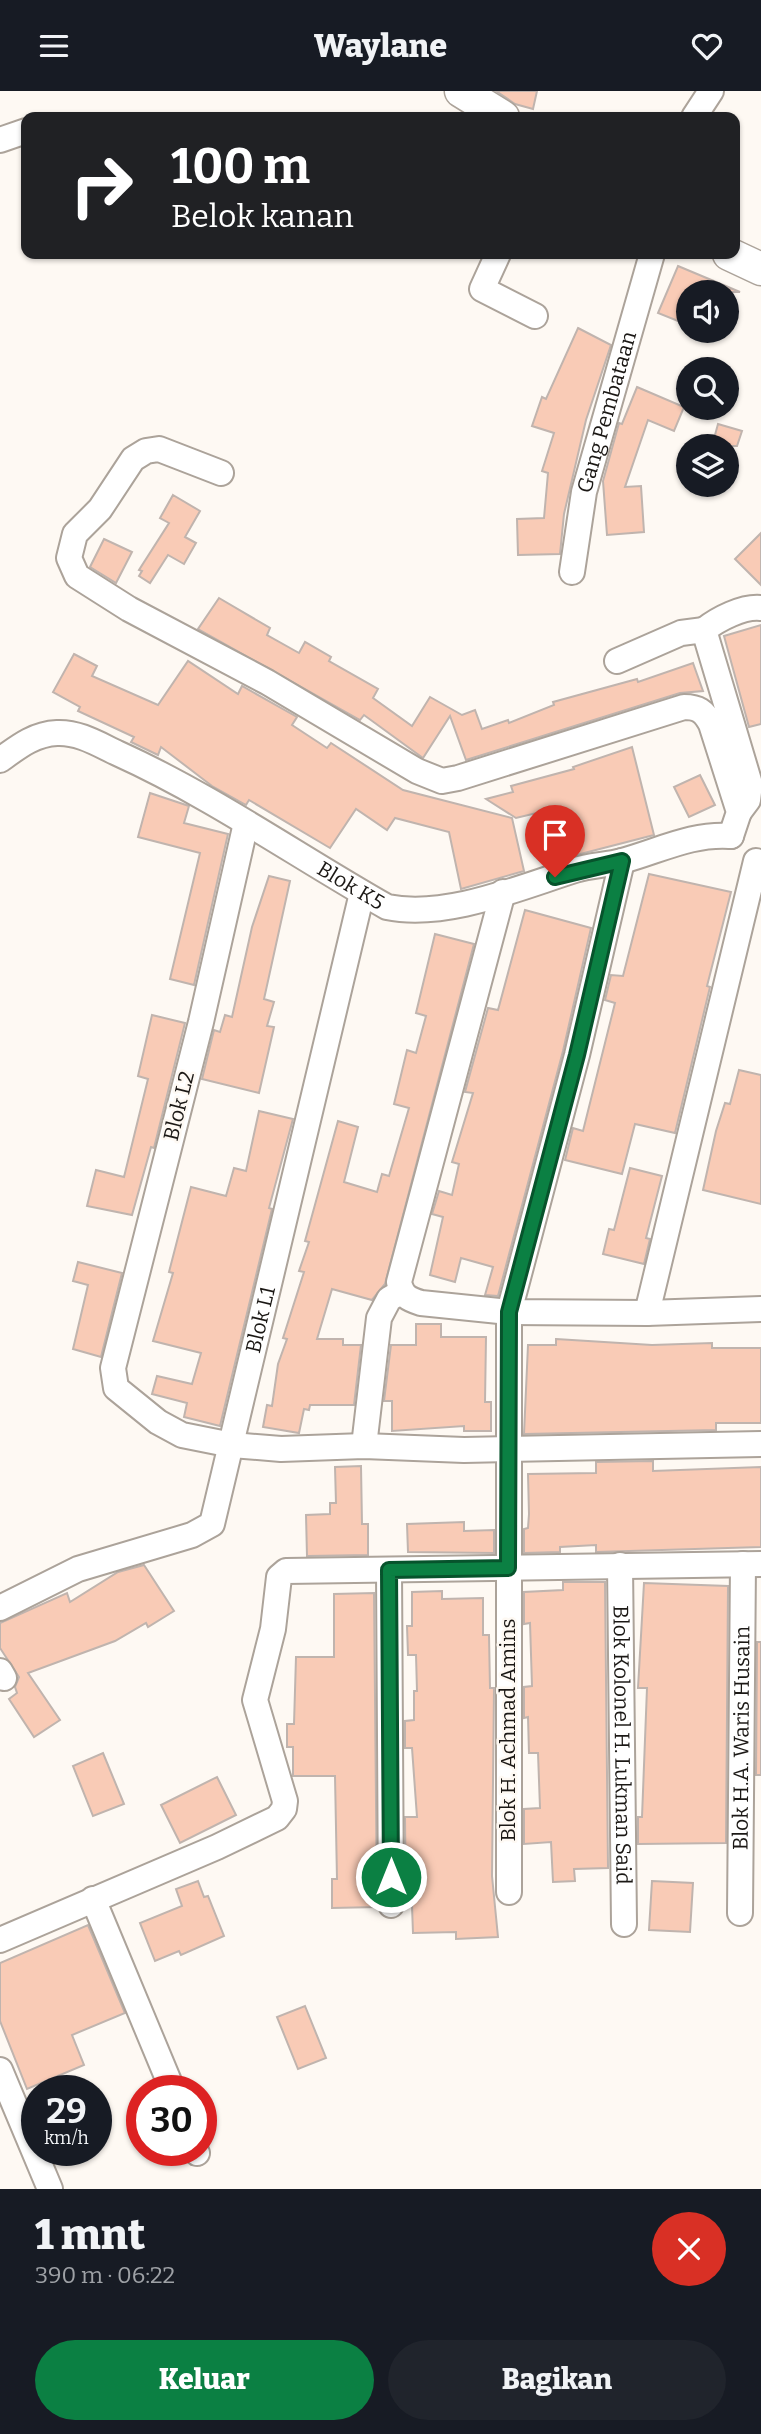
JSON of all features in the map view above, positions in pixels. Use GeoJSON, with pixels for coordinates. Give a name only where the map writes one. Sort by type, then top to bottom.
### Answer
{"type":"FeatureCollection","features":[{"type":"Feature","properties":{"kind":"street"},"geometry":{"type":"LineString","coordinates":[[460,91],[495,112]]}},
{"type":"Feature","properties":{"kind":"street"},"geometry":{"type":"LineString","coordinates":[[697,112],[711,91]]}},
{"type":"Feature","properties":{"kind":"street"},"geometry":{"type":"LineString","coordinates":[[0,139],[21,133]]}},
{"type":"Feature","properties":{"kind":"street"},"geometry":{"type":"LineString","coordinates":[[496,259],[482,289],[535,316]]}},
{"type":"Feature","properties":{"kind":"street","name":"Gang Pembataan"},"geometry":{"type":"LineString","coordinates":[[572,572],[584,492],[651,259]]}},
{"type":"Feature","properties":{"kind":"street"},"geometry":{"type":"LineString","coordinates":[[740,259],[761,269]]}},
{"type":"Feature","properties":{"kind":"street"},"geometry":{"type":"LineString","coordinates":[[220,473],[159,449],[146,451],[133,459],[100,509],[75,534],[69,558],[77,576],[129,609],[268,682],[416,771],[442,781],[534,757],[684,707],[696,707],[705,713],[711,724],[739,812]]}},
{"type":"Feature","properties":{"kind":"street"},"geometry":{"type":"LineString","coordinates":[[617,661],[681,633],[704,631],[720,620],[751,607],[761,608]]}},
{"type":"Feature","properties":{"kind":"street"},"geometry":{"type":"LineString","coordinates":[[647,1313],[759,863],[732,836],[739,812],[748,800],[750,784],[704,631]]}},
{"type":"Feature","properties":{"kind":"street","name":"Blok K5"},"geometry":{"type":"LineString","coordinates":[[0,760],[27,741],[41,736],[57,733],[83,737],[183,786],[387,907],[410,912],[440,909],[577,869],[622,861],[681,841],[712,834],[732,836]]}},
{"type":"Feature","properties":{"kind":"street","name":"Blok L2"},"geometry":{"type":"LineString","coordinates":[[232,1445],[182,1435],[158,1422],[116,1388],[113,1368],[201,1023],[246,823]]}},
{"type":"Feature","properties":{"kind":"street","name":"Blok H. Achmad Amins"},"geometry":{"type":"LineString","coordinates":[[509,1892],[509,1312],[577,1055],[622,861]]}},
{"type":"Feature","properties":{"kind":"street"},"geometry":{"type":"LineString","coordinates":[[503,892],[399,1282],[401,1292],[408,1299],[421,1303],[509,1312],[647,1313],[761,1309]]}},
{"type":"Feature","properties":{"kind":"street","name":"Blok L1"},"geometry":{"type":"LineString","coordinates":[[0,1608],[78,1569],[203,1530],[212,1524],[362,893]]}},
{"type":"Feature","properties":{"kind":"street"},"geometry":{"type":"LineString","coordinates":[[364,1446],[379,1318],[389,1299],[401,1292]]}},
{"type":"Feature","properties":{"kind":"street"},"geometry":{"type":"LineString","coordinates":[[232,1445],[281,1450],[364,1446],[464,1450],[507,1447],[761,1444]]}},
{"type":"Feature","properties":{"kind":"street"},"geometry":{"type":"LineString","coordinates":[[0,1940],[217,1847],[277,1818],[284,1809],[285,1801],[255,1700],[273,1629],[279,1577],[286,1571],[752,1564]]}},
{"type":"Feature","properties":{"kind":"street","name":"Blok H.A. Waris Husain"},"geometry":{"type":"LineString","coordinates":[[740,1913],[752,1564]]}},
{"type":"Feature","properties":{"kind":"street","name":"Blok Kolonel H. Lukman Said"},"geometry":{"type":"LineString","coordinates":[[620,1565],[624,1924]]}},
{"type":"Feature","properties":{"kind":"street"},"geometry":{"type":"LineString","coordinates":[[389,1570],[391,1905]]}},
{"type":"Feature","properties":{"kind":"street"},"geometry":{"type":"LineString","coordinates":[[93,1899],[166,2075]]}},
{"type":"Feature","properties":{"kind":"street"},"geometry":{"type":"LineString","coordinates":[[0,2070],[50,2189]]}},
{"type":"Feature","properties":{"kind":"building"},"geometry":{"type":"Polygon","coordinates":[[[496,91],[537,91],[533,109],[515,104],[496,91]]]}},
{"type":"Feature","properties":{"kind":"building"},"geometry":{"type":"Polygon","coordinates":[[[678,266],[711,280],[676,280],[676,320],[658,313],[678,266]]]}},
{"type":"Feature","properties":{"kind":"building"},"geometry":{"type":"Polygon","coordinates":[[[578,328],[611,345],[586,420],[564,514],[560,554],[518,555],[517,519],[544,518],[548,473],[542,471],[554,433],[532,426],[542,397],[546,399],[578,328]]]}},
{"type":"Feature","properties":{"kind":"building"},"geometry":{"type":"Polygon","coordinates":[[[637,387],[676,404],[676,420],[679,420],[674,431],[648,420],[625,487],[641,486],[644,532],[607,535],[603,481],[619,423],[622,424],[637,387]]]}},
{"type":"Feature","properties":{"kind":"building"},"geometry":{"type":"Polygon","coordinates":[[[718,424],[742,431],[739,440],[739,434],[715,434],[718,424]]]}},
{"type":"Feature","properties":{"kind":"building"},"geometry":{"type":"Polygon","coordinates":[[[173,495],[200,511],[185,537],[196,543],[184,564],[168,555],[150,583],[139,576],[142,571],[139,570],[169,523],[160,518],[173,495]]]}},
{"type":"Feature","properties":{"kind":"building"},"geometry":{"type":"Polygon","coordinates":[[[761,533],[761,585],[735,559],[761,533]]]}},
{"type":"Feature","properties":{"kind":"building"},"geometry":{"type":"Polygon","coordinates":[[[104,539],[132,552],[116,583],[90,567],[104,539]]]}},
{"type":"Feature","properties":{"kind":"building"},"geometry":{"type":"Polygon","coordinates":[[[219,598],[270,628],[267,635],[299,653],[305,642],[331,657],[329,661],[378,689],[373,698],[412,726],[430,697],[462,715],[475,710],[482,729],[508,720],[509,723],[554,705],[553,702],[637,679],[638,682],[693,663],[703,691],[680,693],[466,760],[450,716],[423,758],[364,715],[360,720],[198,629],[219,598]]]}},
{"type":"Feature","properties":{"kind":"building"},"geometry":{"type":"Polygon","coordinates":[[[761,625],[761,724],[749,727],[724,636],[761,625]]]}},
{"type":"Feature","properties":{"kind":"building"},"geometry":{"type":"Polygon","coordinates":[[[74,654],[97,666],[92,676],[158,705],[188,661],[238,694],[242,686],[297,717],[292,725],[327,748],[331,743],[403,790],[512,818],[524,871],[461,889],[449,832],[395,818],[387,830],[356,809],[330,848],[249,800],[246,805],[212,786],[161,747],[158,755],[131,742],[134,737],[78,711],[80,707],[53,692],[74,654]]]}},
{"type":"Feature","properties":{"kind":"building"},"geometry":{"type":"Polygon","coordinates":[[[632,747],[654,835],[557,860],[545,811],[516,818],[486,799],[513,792],[511,786],[574,769],[573,767],[632,747]]]}},
{"type":"Feature","properties":{"kind":"building"},"geometry":{"type":"Polygon","coordinates":[[[700,775],[715,805],[689,817],[674,787],[700,775]]]}},
{"type":"Feature","properties":{"kind":"building"},"geometry":{"type":"Polygon","coordinates":[[[150,793],[189,806],[184,823],[228,834],[194,985],[170,979],[200,853],[138,837],[150,793]]]}},
{"type":"Feature","properties":{"kind":"building"},"geometry":{"type":"Polygon","coordinates":[[[649,874],[731,892],[707,986],[710,987],[675,1133],[635,1124],[622,1174],[565,1160],[573,1128],[583,1131],[615,1003],[605,1000],[611,975],[623,976],[649,874]]]}},
{"type":"Feature","properties":{"kind":"building"},"geometry":{"type":"Polygon","coordinates":[[[269,876],[290,881],[264,999],[274,1002],[267,1026],[274,1027],[259,1093],[202,1079],[214,1030],[220,1032],[225,1015],[232,1017],[252,927],[269,876]]]}},
{"type":"Feature","properties":{"kind":"building"},"geometry":{"type":"Polygon","coordinates":[[[525,910],[591,928],[563,1051],[498,1296],[485,1295],[493,1267],[461,1258],[455,1282],[430,1275],[443,1217],[432,1214],[439,1191],[452,1195],[459,1164],[452,1162],[473,1093],[465,1092],[488,1008],[498,1010],[525,910]]]}},
{"type":"Feature","properties":{"kind":"building"},"geometry":{"type":"Polygon","coordinates":[[[435,934],[474,944],[385,1284],[372,1300],[332,1289],[317,1339],[343,1339],[343,1345],[361,1345],[354,1405],[310,1405],[309,1410],[304,1409],[299,1433],[263,1427],[267,1405],[272,1406],[278,1364],[287,1339],[283,1338],[304,1272],[299,1271],[309,1242],[305,1241],[338,1121],[358,1127],[344,1182],[377,1192],[382,1174],[389,1176],[409,1108],[394,1104],[407,1050],[416,1053],[426,1016],[416,1013],[435,934]]]}},
{"type":"Feature","properties":{"kind":"building"},"geometry":{"type":"Polygon","coordinates":[[[152,1015],[185,1023],[154,1148],[151,1147],[132,1215],[87,1206],[96,1170],[124,1177],[148,1079],[138,1076],[152,1015]]]}},
{"type":"Feature","properties":{"kind":"building"},"geometry":{"type":"Polygon","coordinates":[[[739,1070],[761,1075],[761,1204],[703,1190],[716,1131],[725,1103],[730,1104],[739,1070]]]}},
{"type":"Feature","properties":{"kind":"building"},"geometry":{"type":"Polygon","coordinates":[[[259,1111],[293,1119],[269,1208],[272,1209],[220,1426],[184,1417],[187,1403],[152,1394],[157,1376],[192,1384],[201,1353],[153,1341],[173,1273],[169,1272],[191,1187],[226,1196],[234,1168],[246,1171],[259,1111]]]}},
{"type":"Feature","properties":{"kind":"building"},"geometry":{"type":"Polygon","coordinates":[[[630,1168],[662,1176],[646,1238],[650,1239],[644,1264],[603,1254],[609,1229],[614,1230],[630,1168]]]}},
{"type":"Feature","properties":{"kind":"building"},"geometry":{"type":"Polygon","coordinates":[[[78,1262],[122,1273],[101,1357],[73,1349],[88,1285],[73,1281],[78,1262]]]}},
{"type":"Feature","properties":{"kind":"building"},"geometry":{"type":"Polygon","coordinates":[[[416,1324],[441,1324],[441,1337],[486,1337],[485,1402],[491,1402],[491,1431],[464,1431],[464,1426],[392,1431],[392,1401],[384,1401],[391,1345],[416,1345],[416,1324]]]}},
{"type":"Feature","properties":{"kind":"building"},"geometry":{"type":"Polygon","coordinates":[[[556,1339],[652,1345],[712,1343],[712,1348],[761,1348],[761,1423],[716,1423],[716,1430],[524,1434],[528,1345],[556,1345],[556,1339]]]}},
{"type":"Feature","properties":{"kind":"building"},"geometry":{"type":"Polygon","coordinates":[[[653,1461],[653,1471],[761,1467],[761,1547],[596,1552],[596,1545],[560,1547],[560,1552],[524,1553],[524,1529],[528,1528],[529,1514],[528,1474],[596,1473],[596,1462],[653,1461]]]}},
{"type":"Feature","properties":{"kind":"building"},"geometry":{"type":"Polygon","coordinates":[[[361,1466],[362,1524],[368,1524],[368,1555],[307,1556],[306,1515],[330,1514],[330,1503],[336,1503],[335,1467],[361,1466]]]}},
{"type":"Feature","properties":{"kind":"building"},"geometry":{"type":"Polygon","coordinates":[[[464,1522],[464,1531],[494,1530],[494,1553],[408,1552],[407,1524],[464,1522]]]}},
{"type":"Feature","properties":{"kind":"building"},"geometry":{"type":"Polygon","coordinates":[[[144,1565],[174,1611],[148,1627],[146,1623],[115,1641],[28,1673],[60,1720],[34,1737],[9,1699],[17,1693],[15,1687],[19,1677],[0,1648],[0,1623],[67,1593],[70,1602],[118,1572],[144,1565]]]}},
{"type":"Feature","properties":{"kind":"building"},"geometry":{"type":"Polygon","coordinates":[[[563,1582],[605,1582],[608,1868],[574,1869],[575,1881],[553,1882],[551,1842],[524,1844],[524,1809],[540,1808],[538,1753],[529,1753],[528,1717],[524,1718],[524,1687],[532,1686],[530,1623],[524,1624],[524,1592],[563,1590],[563,1582]]]}},
{"type":"Feature","properties":{"kind":"building"},"geometry":{"type":"Polygon","coordinates":[[[644,1583],[728,1586],[726,1843],[638,1844],[638,1817],[642,1817],[647,1688],[638,1688],[644,1583]]]}},
{"type":"Feature","properties":{"kind":"building"},"geometry":{"type":"Polygon","coordinates":[[[442,1591],[442,1599],[483,1598],[483,1635],[489,1635],[490,1688],[494,1688],[492,1876],[498,1937],[456,1939],[456,1932],[413,1933],[412,1906],[406,1907],[405,1817],[417,1817],[412,1748],[405,1748],[405,1721],[414,1720],[414,1691],[417,1691],[416,1655],[408,1655],[407,1626],[412,1626],[412,1592],[442,1591]]]}},
{"type":"Feature","properties":{"kind":"building"},"geometry":{"type":"Polygon","coordinates":[[[374,1593],[377,1907],[332,1908],[332,1879],[337,1879],[335,1776],[293,1776],[293,1747],[287,1747],[287,1724],[294,1724],[296,1657],[334,1657],[334,1594],[374,1593]]]}},
{"type":"Feature","properties":{"kind":"building"},"geometry":{"type":"Polygon","coordinates":[[[757,1642],[761,1642],[761,1775],[756,1775],[757,1642]]]}},
{"type":"Feature","properties":{"kind":"building"},"geometry":{"type":"Polygon","coordinates":[[[103,1753],[124,1804],[93,1816],[73,1766],[103,1753]]]}},
{"type":"Feature","properties":{"kind":"building"},"geometry":{"type":"Polygon","coordinates":[[[217,1777],[236,1815],[180,1843],[161,1805],[217,1777]]]}},
{"type":"Feature","properties":{"kind":"building"},"geometry":{"type":"Polygon","coordinates":[[[198,1881],[204,1897],[208,1896],[224,1936],[181,1955],[179,1951],[155,1961],[140,1923],[182,1906],[176,1889],[198,1881]]]}},
{"type":"Feature","properties":{"kind":"building"},"geometry":{"type":"Polygon","coordinates":[[[652,1881],[693,1883],[690,1932],[649,1930],[652,1881]]]}},
{"type":"Feature","properties":{"kind":"building"},"geometry":{"type":"Polygon","coordinates":[[[88,1925],[125,2013],[72,2035],[84,2065],[60,2075],[21,2075],[0,2021],[0,1963],[88,1925]]]}},
{"type":"Feature","properties":{"kind":"building"},"geometry":{"type":"Polygon","coordinates":[[[305,2006],[326,2058],[298,2069],[277,2017],[305,2006]]]}},
{"type":"Feature","properties":{"kind":"route"},"geometry":{"type":"LineString","coordinates":[[391,1877],[389,1570],[508,1568],[509,1312],[577,1055],[622,861],[577,869],[555,877]]}}]}
